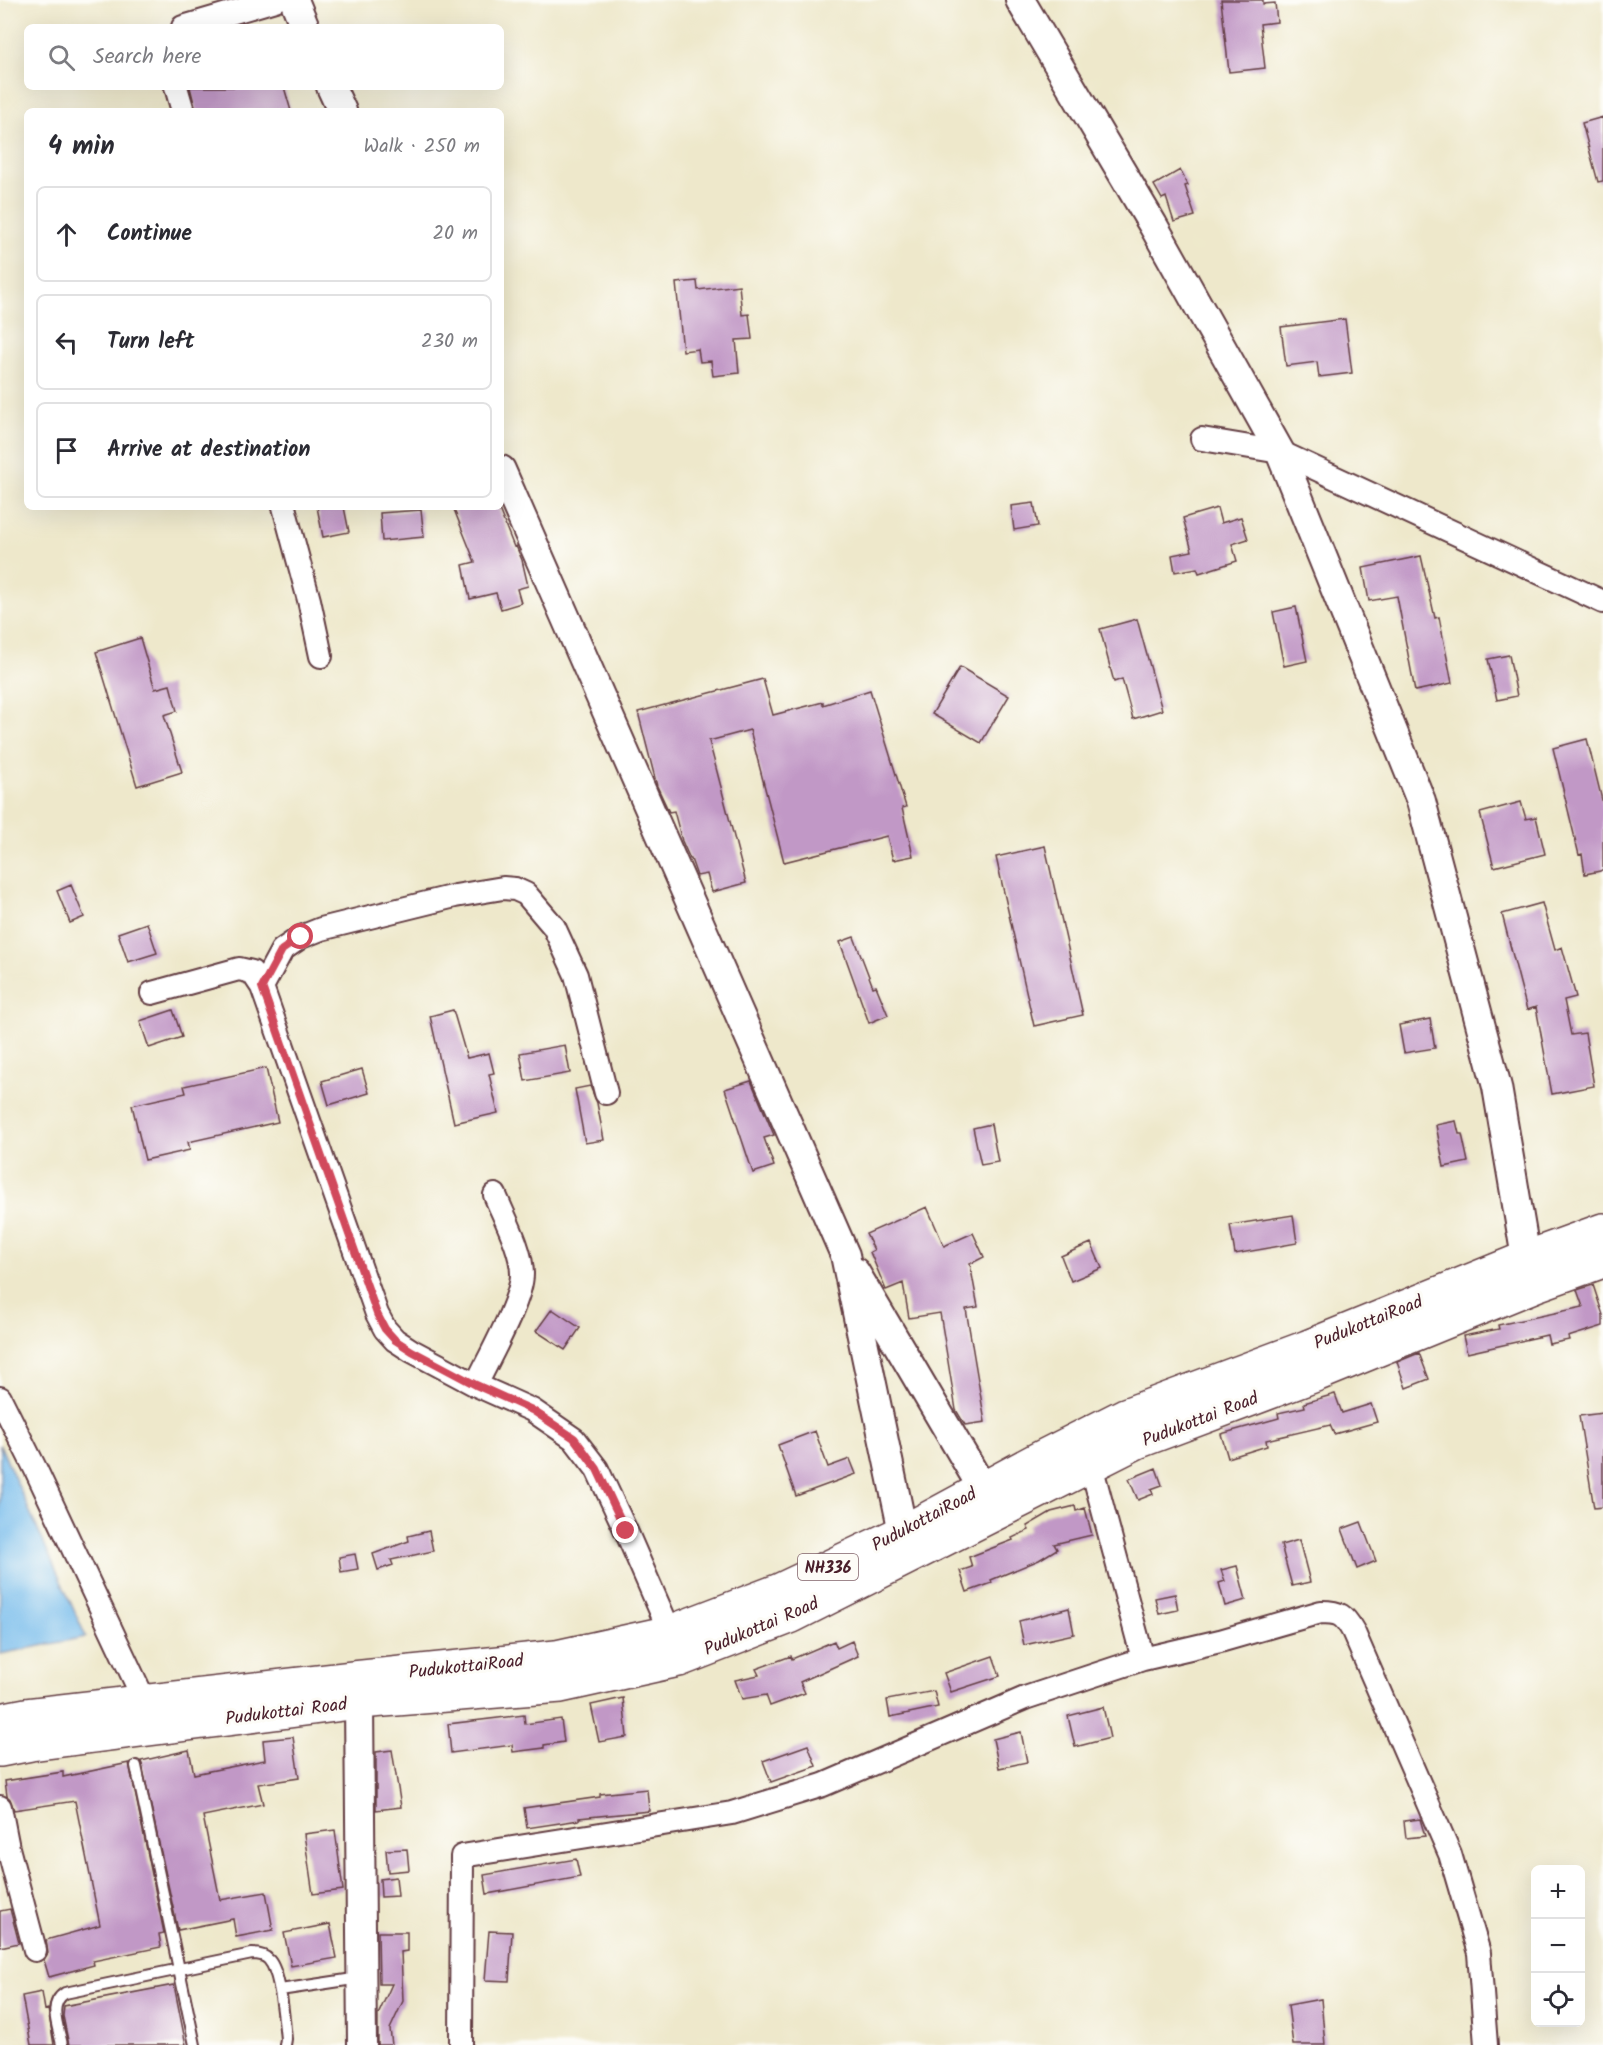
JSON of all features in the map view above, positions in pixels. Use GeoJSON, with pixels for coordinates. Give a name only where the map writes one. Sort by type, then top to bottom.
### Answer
{"type":"FeatureCollection","features":[{"type":"Feature","properties":{"kind":"highway","name":"PudukottaiRoad"},"geometry":{"type":"LineString","coordinates":[[356,1690],[556,1657],[670,1632],[780,1590],[903,1532],[1125,1415],[1307,1347],[1531,1271],[1603,1230]]}},
{"type":"Feature","properties":{"kind":"highway","name":"Pudukottai Road"},"geometry":{"type":"LineString","coordinates":[[0,1750],[31,1744],[131,1712],[356,1690],[561,1686],[679,1660],[792,1616],[1137,1442],[1318,1374],[1531,1271],[1603,1261]]}},
{"type":"Feature","properties":{"kind":"highway","name":"NH336"},"geometry":{"type":"LineString","coordinates":[[0,1720],[26,1715],[131,1712]]}},
{"type":"Feature","properties":{"kind":"street"},"geometry":{"type":"LineString","coordinates":[[193,24],[276,0]]}},
{"type":"Feature","properties":{"kind":"street"},"geometry":{"type":"LineString","coordinates":[[294,0],[304,24]]}},
{"type":"Feature","properties":{"kind":"street"},"geometry":{"type":"LineString","coordinates":[[1020,0],[1153,225],[1280,452],[1421,801],[1497,1087],[1531,1271]]}},
{"type":"Feature","properties":{"kind":"street"},"geometry":{"type":"LineString","coordinates":[[177,90],[182,108]]}},
{"type":"Feature","properties":{"kind":"street"},"geometry":{"type":"LineString","coordinates":[[332,90],[341,108]]}},
{"type":"Feature","properties":{"kind":"street"},"geometry":{"type":"LineString","coordinates":[[1202,439],[1280,452],[1603,602]]}},
{"type":"Feature","properties":{"kind":"street"},"geometry":{"type":"LineString","coordinates":[[504,477],[844,1255],[881,1313],[983,1488]]}},
{"type":"Feature","properties":{"kind":"street"},"geometry":{"type":"LineString","coordinates":[[285,510],[309,600],[321,656]]}},
{"type":"Feature","properties":{"kind":"street"},"geometry":{"type":"LineString","coordinates":[[262,987],[282,950],[301,937],[321,929],[455,896],[503,888],[514,889],[526,894],[554,927],[576,975],[606,1093]]}},
{"type":"Feature","properties":{"kind":"street"},"geometry":{"type":"LineString","coordinates":[[152,993],[239,969],[252,972],[262,987],[377,1314],[385,1329],[395,1340],[412,1351],[476,1385],[532,1410],[574,1438],[597,1469],[670,1632]]}},
{"type":"Feature","properties":{"kind":"street"},"geometry":{"type":"LineString","coordinates":[[476,1385],[519,1293],[522,1273],[518,1253],[495,1195]]}},
{"type":"Feature","properties":{"kind":"street"},"geometry":{"type":"LineString","coordinates":[[844,1255],[903,1532]]}},
{"type":"Feature","properties":{"kind":"street"},"geometry":{"type":"LineString","coordinates":[[0,1398],[36,1470],[131,1712]]}},
{"type":"Feature","properties":{"kind":"street"},"geometry":{"type":"LineString","coordinates":[[1091,1465],[1143,1659]]}},
{"type":"Feature","properties":{"kind":"street"},"geometry":{"type":"LineString","coordinates":[[462,2045],[462,1856],[732,1813],[822,1785],[1025,1698],[1143,1659],[1220,1641],[1321,1612],[1335,1612],[1345,1618],[1353,1631],[1450,1854],[1479,1953],[1486,2045]]}},
{"type":"Feature","properties":{"kind":"street"},"geometry":{"type":"LineString","coordinates":[[356,1690],[362,2045]]}},
{"type":"Feature","properties":{"kind":"street"},"geometry":{"type":"LineString","coordinates":[[0,1807],[8,1848],[35,1950]]}},
{"type":"Feature","properties":{"kind":"lane"},"geometry":{"type":"LineString","coordinates":[[136,1766],[195,2045]]}},
{"type":"Feature","properties":{"kind":"lane"},"geometry":{"type":"LineString","coordinates":[[62,2045],[54,2005],[57,1998],[65,1993],[252,1954],[262,1955],[269,1959],[273,1966],[280,1990],[285,2045]]}},
{"type":"Feature","properties":{"kind":"lane"},"geometry":{"type":"LineString","coordinates":[[280,1990],[362,1978]]}},
{"type":"Feature","properties":{"kind":"water"},"geometry":{"type":"Polygon","coordinates":[[[0,1445],[86,1637],[0,1654],[0,1445]]]}},
{"type":"Feature","properties":{"kind":"building"},"geometry":{"type":"Polygon","coordinates":[[[1221,0],[1263,0],[1263,4],[1275,3],[1277,22],[1260,24],[1265,68],[1229,72],[1221,0]]]}},
{"type":"Feature","properties":{"kind":"building"},"geometry":{"type":"Polygon","coordinates":[[[191,90],[285,90],[290,108],[195,108],[191,90]]]}},
{"type":"Feature","properties":{"kind":"building"},"geometry":{"type":"Polygon","coordinates":[[[1603,117],[1603,181],[1598,182],[1582,123],[1603,117]]]}},
{"type":"Feature","properties":{"kind":"building"},"geometry":{"type":"Polygon","coordinates":[[[1180,170],[1188,185],[1185,186],[1195,216],[1174,222],[1166,197],[1162,199],[1154,185],[1180,170]]]}},
{"type":"Feature","properties":{"kind":"building"},"geometry":{"type":"Polygon","coordinates":[[[697,281],[698,290],[739,285],[742,315],[749,314],[752,339],[736,340],[739,373],[713,376],[711,361],[700,362],[698,349],[683,351],[676,283],[697,281]]]}},
{"type":"Feature","properties":{"kind":"building"},"geometry":{"type":"Polygon","coordinates":[[[1345,319],[1352,373],[1319,377],[1317,362],[1286,366],[1281,327],[1345,319]]]}},
{"type":"Feature","properties":{"kind":"building"},"geometry":{"type":"Polygon","coordinates":[[[1034,503],[1038,526],[1014,530],[1011,506],[1034,503]]]}},
{"type":"Feature","properties":{"kind":"building"},"geometry":{"type":"Polygon","coordinates":[[[1217,508],[1221,523],[1241,517],[1248,539],[1232,544],[1237,561],[1199,573],[1197,568],[1175,572],[1172,555],[1192,551],[1183,518],[1217,508]]]}},
{"type":"Feature","properties":{"kind":"building"},"geometry":{"type":"Polygon","coordinates":[[[318,510],[345,510],[349,532],[323,537],[318,510]]]}},
{"type":"Feature","properties":{"kind":"building"},"geometry":{"type":"Polygon","coordinates":[[[421,510],[424,537],[382,541],[380,513],[421,510]]]}},
{"type":"Feature","properties":{"kind":"building"},"geometry":{"type":"Polygon","coordinates":[[[454,510],[499,510],[514,547],[516,546],[522,560],[528,586],[517,589],[521,603],[501,609],[496,593],[470,599],[463,565],[475,562],[454,510]]]}},
{"type":"Feature","properties":{"kind":"building"},"geometry":{"type":"Polygon","coordinates":[[[1421,556],[1435,618],[1439,617],[1452,683],[1415,691],[1397,596],[1369,601],[1363,568],[1421,556]]]}},
{"type":"Feature","properties":{"kind":"building"},"geometry":{"type":"Polygon","coordinates":[[[1296,607],[1307,661],[1284,666],[1273,612],[1296,607]]]}},
{"type":"Feature","properties":{"kind":"building"},"geometry":{"type":"Polygon","coordinates":[[[1137,619],[1162,710],[1133,719],[1122,679],[1114,682],[1100,629],[1137,619]]]}},
{"type":"Feature","properties":{"kind":"building"},"geometry":{"type":"Polygon","coordinates":[[[140,638],[155,689],[170,685],[177,711],[164,715],[182,772],[137,786],[96,652],[140,638]]]}},
{"type":"Feature","properties":{"kind":"building"},"geometry":{"type":"Polygon","coordinates":[[[1509,655],[1517,696],[1497,700],[1488,659],[1509,655]]]}},
{"type":"Feature","properties":{"kind":"building"},"geometry":{"type":"Polygon","coordinates":[[[960,667],[1009,696],[981,743],[932,714],[960,667]]]}},
{"type":"Feature","properties":{"kind":"building"},"geometry":{"type":"Polygon","coordinates":[[[763,679],[773,715],[823,702],[823,705],[870,690],[906,807],[902,808],[913,856],[893,860],[887,836],[784,862],[750,730],[709,741],[746,883],[712,892],[707,874],[697,876],[682,841],[674,811],[669,812],[657,786],[638,712],[763,679]]]}},
{"type":"Feature","properties":{"kind":"building"},"geometry":{"type":"Polygon","coordinates":[[[1587,739],[1603,804],[1603,869],[1585,874],[1582,854],[1579,855],[1553,748],[1587,739]]]}},
{"type":"Feature","properties":{"kind":"building"},"geometry":{"type":"Polygon","coordinates":[[[1521,802],[1526,819],[1536,817],[1545,854],[1494,867],[1480,813],[1521,802]]]}},
{"type":"Feature","properties":{"kind":"building"},"geometry":{"type":"Polygon","coordinates":[[[1045,846],[1083,1015],[1034,1026],[996,857],[1045,846]]]}},
{"type":"Feature","properties":{"kind":"building"},"geometry":{"type":"Polygon","coordinates":[[[71,885],[84,917],[70,923],[57,891],[71,885]]]}},
{"type":"Feature","properties":{"kind":"building"},"geometry":{"type":"Polygon","coordinates":[[[1542,903],[1555,950],[1562,947],[1576,997],[1564,1000],[1571,1035],[1585,1033],[1594,1086],[1552,1094],[1536,1007],[1527,1010],[1502,914],[1542,903]]]}},
{"type":"Feature","properties":{"kind":"building"},"geometry":{"type":"Polygon","coordinates":[[[147,923],[157,953],[128,962],[118,933],[147,923]]]}},
{"type":"Feature","properties":{"kind":"building"},"geometry":{"type":"Polygon","coordinates":[[[854,937],[873,987],[876,986],[888,1015],[869,1023],[840,942],[854,937]]]}},
{"type":"Feature","properties":{"kind":"building"},"geometry":{"type":"Polygon","coordinates":[[[173,1010],[182,1037],[149,1048],[140,1021],[173,1010]]]}},
{"type":"Feature","properties":{"kind":"building"},"geometry":{"type":"Polygon","coordinates":[[[453,1010],[467,1058],[489,1053],[494,1073],[489,1074],[498,1113],[454,1123],[430,1016],[453,1010]]]}},
{"type":"Feature","properties":{"kind":"building"},"geometry":{"type":"Polygon","coordinates":[[[1430,1019],[1435,1048],[1404,1053],[1399,1025],[1430,1019]]]}},
{"type":"Feature","properties":{"kind":"building"},"geometry":{"type":"Polygon","coordinates":[[[565,1045],[570,1073],[525,1081],[520,1053],[565,1045]]]}},
{"type":"Feature","properties":{"kind":"building"},"geometry":{"type":"Polygon","coordinates":[[[266,1068],[278,1122],[188,1142],[190,1150],[145,1160],[132,1105],[186,1093],[184,1086],[266,1068]]]}},
{"type":"Feature","properties":{"kind":"building"},"geometry":{"type":"Polygon","coordinates":[[[362,1069],[369,1093],[329,1105],[322,1081],[362,1069]]]}},
{"type":"Feature","properties":{"kind":"building"},"geometry":{"type":"Polygon","coordinates":[[[751,1081],[774,1135],[764,1138],[774,1166],[753,1173],[725,1089],[751,1081]]]}},
{"type":"Feature","properties":{"kind":"building"},"geometry":{"type":"Polygon","coordinates":[[[590,1086],[597,1103],[604,1140],[585,1143],[575,1089],[590,1086]]]}},
{"type":"Feature","properties":{"kind":"building"},"geometry":{"type":"Polygon","coordinates":[[[1456,1121],[1459,1134],[1462,1134],[1468,1162],[1444,1167],[1436,1125],[1456,1121]]]}},
{"type":"Feature","properties":{"kind":"building"},"geometry":{"type":"Polygon","coordinates":[[[991,1124],[998,1162],[981,1165],[973,1128],[991,1124]]]}},
{"type":"Feature","properties":{"kind":"building"},"geometry":{"type":"Polygon","coordinates":[[[927,1207],[944,1246],[973,1233],[984,1257],[970,1264],[978,1307],[966,1309],[985,1422],[965,1425],[956,1410],[940,1313],[909,1318],[903,1283],[886,1290],[870,1252],[874,1250],[866,1234],[927,1207]]]}},
{"type":"Feature","properties":{"kind":"building"},"geometry":{"type":"Polygon","coordinates":[[[1293,1215],[1297,1243],[1235,1254],[1230,1225],[1293,1215]]]}},
{"type":"Feature","properties":{"kind":"building"},"geometry":{"type":"Polygon","coordinates":[[[1091,1243],[1102,1268],[1071,1281],[1061,1256],[1091,1243]]]}},
{"type":"Feature","properties":{"kind":"building"},"geometry":{"type":"Polygon","coordinates":[[[1593,1285],[1603,1315],[1603,1326],[1568,1337],[1569,1340],[1549,1344],[1547,1335],[1467,1353],[1463,1336],[1499,1329],[1498,1325],[1583,1307],[1577,1290],[1593,1285]]]}},
{"type":"Feature","properties":{"kind":"building"},"geometry":{"type":"Polygon","coordinates":[[[552,1309],[580,1328],[565,1350],[536,1331],[552,1309]]]}},
{"type":"Feature","properties":{"kind":"building"},"geometry":{"type":"Polygon","coordinates":[[[1419,1353],[1429,1379],[1406,1388],[1397,1362],[1419,1353]]]}},
{"type":"Feature","properties":{"kind":"building"},"geometry":{"type":"Polygon","coordinates":[[[1335,1394],[1342,1413],[1371,1404],[1377,1422],[1334,1434],[1330,1425],[1266,1440],[1267,1446],[1228,1458],[1221,1434],[1279,1418],[1278,1413],[1305,1407],[1304,1403],[1335,1394]]]}},
{"type":"Feature","properties":{"kind":"building"},"geometry":{"type":"Polygon","coordinates":[[[1603,1413],[1603,1507],[1594,1508],[1579,1416],[1603,1413]]]}},
{"type":"Feature","properties":{"kind":"building"},"geometry":{"type":"Polygon","coordinates":[[[815,1431],[828,1467],[850,1459],[856,1474],[796,1496],[778,1445],[815,1431]]]}},
{"type":"Feature","properties":{"kind":"building"},"geometry":{"type":"Polygon","coordinates":[[[1156,1468],[1162,1485],[1151,1489],[1153,1494],[1138,1500],[1129,1479],[1156,1468]]]}},
{"type":"Feature","properties":{"kind":"building"},"geometry":{"type":"Polygon","coordinates":[[[1075,1506],[1076,1511],[1085,1508],[1092,1535],[1054,1544],[1057,1549],[1039,1560],[991,1580],[992,1583],[967,1592],[960,1571],[972,1567],[969,1557],[1013,1540],[1012,1538],[1029,1530],[1027,1526],[1051,1512],[1075,1506]]]}},
{"type":"Feature","properties":{"kind":"building"},"geometry":{"type":"Polygon","coordinates":[[[1361,1522],[1376,1561],[1357,1569],[1342,1529],[1361,1522]]]}},
{"type":"Feature","properties":{"kind":"building"},"geometry":{"type":"Polygon","coordinates":[[[429,1531],[433,1551],[391,1560],[393,1565],[378,1570],[373,1554],[409,1541],[408,1536],[429,1531]]]}},
{"type":"Feature","properties":{"kind":"building"},"geometry":{"type":"Polygon","coordinates":[[[1299,1540],[1310,1582],[1292,1586],[1281,1545],[1299,1540]]]}},
{"type":"Feature","properties":{"kind":"building"},"geometry":{"type":"Polygon","coordinates":[[[355,1554],[358,1569],[341,1572],[339,1557],[355,1554]]]}},
{"type":"Feature","properties":{"kind":"building"},"geometry":{"type":"Polygon","coordinates":[[[1237,1566],[1246,1600],[1225,1606],[1219,1583],[1225,1581],[1221,1570],[1237,1566]]]}},
{"type":"Feature","properties":{"kind":"building"},"geometry":{"type":"Polygon","coordinates":[[[1175,1594],[1178,1610],[1159,1614],[1155,1598],[1175,1594]]]}},
{"type":"Feature","properties":{"kind":"building"},"geometry":{"type":"Polygon","coordinates":[[[1069,1608],[1074,1634],[1024,1645],[1019,1621],[1069,1608]]]}},
{"type":"Feature","properties":{"kind":"building"},"geometry":{"type":"Polygon","coordinates":[[[834,1641],[837,1648],[852,1641],[858,1656],[800,1682],[805,1693],[770,1706],[766,1695],[742,1699],[735,1680],[759,1675],[756,1669],[791,1656],[792,1659],[834,1641]]]}},
{"type":"Feature","properties":{"kind":"building"},"geometry":{"type":"Polygon","coordinates":[[[993,1656],[1000,1676],[951,1692],[944,1673],[993,1656]]]}},
{"type":"Feature","properties":{"kind":"building"},"geometry":{"type":"Polygon","coordinates":[[[934,1691],[938,1707],[890,1717],[887,1700],[934,1691]]]}},
{"type":"Feature","properties":{"kind":"building"},"geometry":{"type":"Polygon","coordinates":[[[623,1698],[627,1737],[599,1742],[591,1705],[623,1698]]]}},
{"type":"Feature","properties":{"kind":"building"},"geometry":{"type":"Polygon","coordinates":[[[1103,1707],[1110,1738],[1075,1747],[1068,1716],[1103,1707]]]}},
{"type":"Feature","properties":{"kind":"building"},"geometry":{"type":"Polygon","coordinates":[[[524,1715],[525,1724],[561,1719],[564,1742],[544,1745],[544,1748],[513,1752],[512,1745],[451,1753],[448,1724],[524,1715]]]}},
{"type":"Feature","properties":{"kind":"building"},"geometry":{"type":"Polygon","coordinates":[[[1021,1732],[1027,1762],[999,1768],[993,1739],[1021,1732]]]}},
{"type":"Feature","properties":{"kind":"building"},"geometry":{"type":"Polygon","coordinates":[[[293,1737],[299,1778],[258,1784],[263,1804],[203,1816],[220,1900],[266,1892],[273,1930],[236,1937],[233,1919],[178,1930],[141,1761],[189,1750],[194,1774],[265,1760],[263,1740],[293,1737]]]}},
{"type":"Feature","properties":{"kind":"building"},"geometry":{"type":"Polygon","coordinates":[[[808,1745],[816,1766],[771,1782],[763,1761],[808,1745]]]}},
{"type":"Feature","properties":{"kind":"building"},"geometry":{"type":"Polygon","coordinates":[[[392,1750],[401,1807],[376,1810],[376,1752],[392,1750]]]}},
{"type":"Feature","properties":{"kind":"building"},"geometry":{"type":"Polygon","coordinates":[[[129,1763],[164,1933],[159,1934],[161,1947],[93,1961],[94,1965],[49,1977],[44,1960],[48,1953],[46,1940],[100,1925],[75,1801],[14,1810],[7,1796],[5,1781],[63,1772],[63,1777],[129,1763]]]}},
{"type":"Feature","properties":{"kind":"building"},"geometry":{"type":"Polygon","coordinates":[[[647,1789],[649,1811],[579,1818],[579,1820],[527,1828],[524,1808],[600,1797],[600,1794],[647,1789]]]}},
{"type":"Feature","properties":{"kind":"building"},"geometry":{"type":"Polygon","coordinates":[[[1420,1819],[1425,1836],[1406,1838],[1404,1821],[1420,1819]]]}},
{"type":"Feature","properties":{"kind":"building"},"geometry":{"type":"Polygon","coordinates":[[[335,1830],[343,1890],[313,1894],[304,1834],[335,1830]]]}},
{"type":"Feature","properties":{"kind":"building"},"geometry":{"type":"Polygon","coordinates":[[[407,1849],[409,1870],[388,1872],[386,1850],[407,1849]]]}},
{"type":"Feature","properties":{"kind":"building"},"geometry":{"type":"Polygon","coordinates":[[[576,1859],[580,1877],[487,1894],[484,1875],[576,1859]]]}},
{"type":"Feature","properties":{"kind":"building"},"geometry":{"type":"Polygon","coordinates":[[[396,1877],[398,1896],[381,1897],[380,1879],[396,1877]]]}},
{"type":"Feature","properties":{"kind":"building"},"geometry":{"type":"Polygon","coordinates":[[[10,1909],[19,1943],[0,1947],[0,1911],[10,1909]]]}},
{"type":"Feature","properties":{"kind":"building"},"geometry":{"type":"Polygon","coordinates":[[[330,1924],[337,1958],[291,1966],[284,1933],[330,1924]]]}},
{"type":"Feature","properties":{"kind":"building"},"geometry":{"type":"Polygon","coordinates":[[[489,1931],[512,1932],[509,1981],[485,1980],[489,1931]]]}},
{"type":"Feature","properties":{"kind":"building"},"geometry":{"type":"Polygon","coordinates":[[[378,1932],[407,1932],[407,1951],[401,1952],[403,2001],[390,2029],[392,2045],[378,2045],[378,2015],[392,1984],[379,1984],[378,1932]]]}},
{"type":"Feature","properties":{"kind":"building"},"geometry":{"type":"Polygon","coordinates":[[[174,1985],[186,2045],[69,2045],[63,2016],[64,2006],[174,1985]]]}},
{"type":"Feature","properties":{"kind":"building"},"geometry":{"type":"Polygon","coordinates":[[[42,1992],[45,2010],[48,2009],[54,2045],[31,2045],[22,1996],[42,1992]]]}},
{"type":"Feature","properties":{"kind":"building"},"geometry":{"type":"Polygon","coordinates":[[[1321,1999],[1325,2045],[1293,2045],[1288,2005],[1321,1999]]]}},
{"type":"Feature","properties":{"kind":"route"},"geometry":{"type":"LineString","coordinates":[[301,937],[282,950],[262,987],[377,1314],[385,1329],[395,1340],[412,1351],[476,1385],[532,1410],[574,1438],[597,1469],[626,1531]]}}]}
